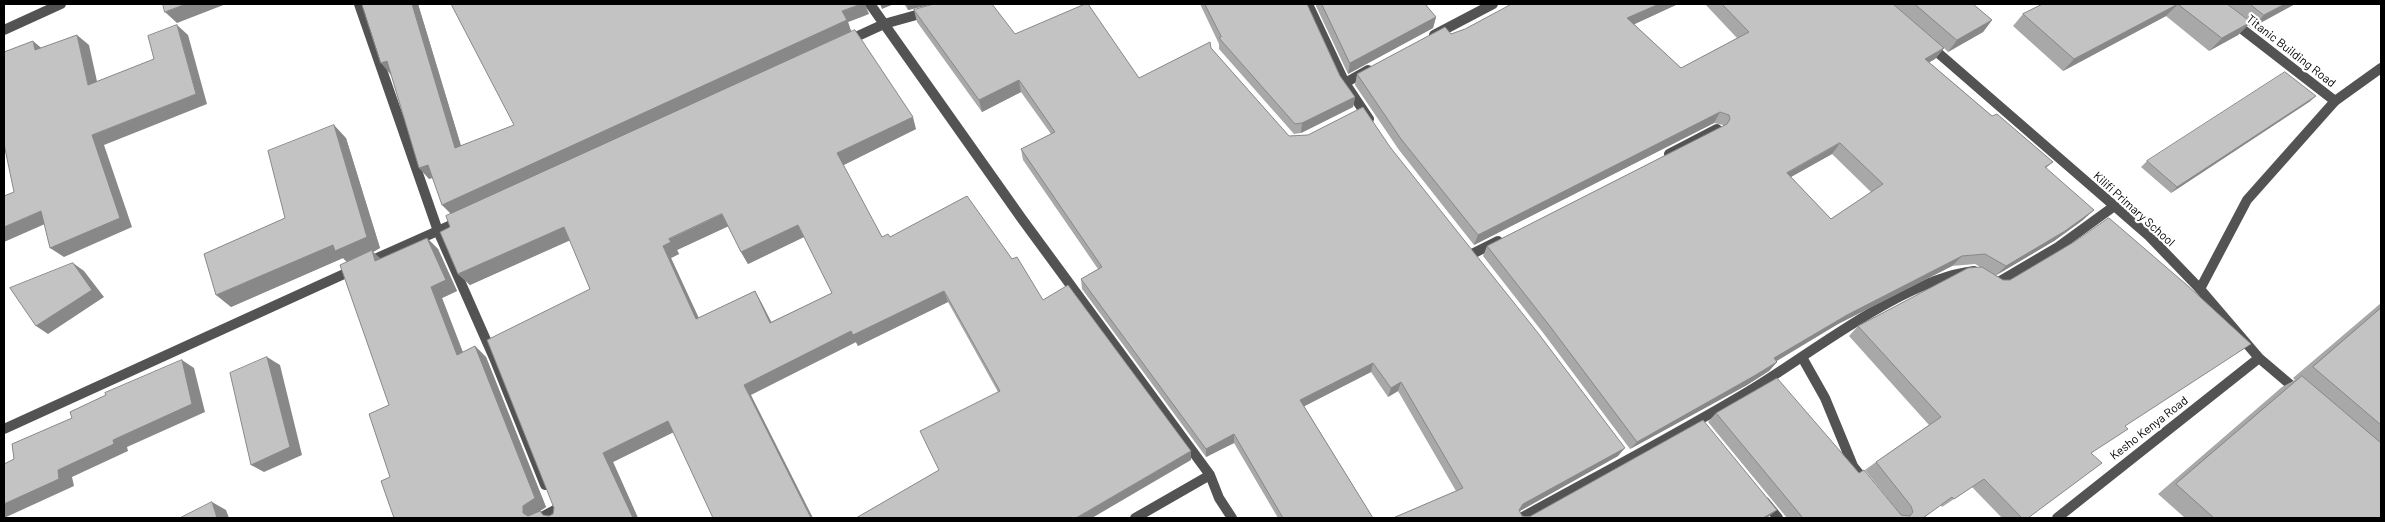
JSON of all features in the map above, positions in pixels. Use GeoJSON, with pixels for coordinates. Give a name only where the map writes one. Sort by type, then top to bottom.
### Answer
{"type":"FeatureCollection","features":[{"type":"Feature","properties":{"kind":"street"},"geometry":{"type":"LineString","coordinates":[[4,30],[61,4]]}},
{"type":"Feature","properties":{"kind":"street"},"geometry":{"type":"LineString","coordinates":[[359,4],[438,231],[494,358],[553,505],[540,518]]}},
{"type":"Feature","properties":{"kind":"street"},"geometry":{"type":"LineString","coordinates":[[870,4],[1022,220],[1210,475],[1219,498],[1232,518]]}},
{"type":"Feature","properties":{"kind":"street"},"geometry":{"type":"LineString","coordinates":[[1308,4],[1358,112],[1373,125]]}},
{"type":"Feature","properties":{"kind":"street"},"geometry":{"type":"LineString","coordinates":[[1423,40],[1493,4]]}},
{"type":"Feature","properties":{"kind":"street"},"geometry":{"type":"LineString","coordinates":[[840,45],[884,24],[937,9]]}},
{"type":"Feature","properties":{"kind":"street","name":"Titanic Building Road"},"geometry":{"type":"LineString","coordinates":[[2222,14],[2335,101]]}},
{"type":"Feature","properties":{"kind":"street","name":"Kilifi Primary School"},"geometry":{"type":"LineString","coordinates":[[1920,36],[2113,207],[2149,236],[2200,289],[2259,358],[2309,401]]}},
{"type":"Feature","properties":{"kind":"street"},"geometry":{"type":"LineString","coordinates":[[1345,82],[1376,66]]}},
{"type":"Feature","properties":{"kind":"street"},"geometry":{"type":"LineString","coordinates":[[2200,289],[2247,200],[2335,101],[2381,68]]}},
{"type":"Feature","properties":{"kind":"street"},"geometry":{"type":"LineString","coordinates":[[1661,159],[1717,128]]}},
{"type":"Feature","properties":{"kind":"street"},"geometry":{"type":"LineString","coordinates":[[1520,518],[1626,455],[1701,424],[1803,359],[1856,322],[1955,272],[1972,270],[1995,284],[2058,247],[2113,207]]}},
{"type":"Feature","properties":{"kind":"street"},"geometry":{"type":"LineString","coordinates":[[4,429],[474,214]]}},
{"type":"Feature","properties":{"kind":"street"},"geometry":{"type":"LineString","coordinates":[[1472,254],[1506,236]]}},
{"type":"Feature","properties":{"kind":"street","name":"Kesho Kenya Road"},"geometry":{"type":"LineString","coordinates":[[2058,518],[2259,358]]}},
{"type":"Feature","properties":{"kind":"street"},"geometry":{"type":"LineString","coordinates":[[1803,359],[1825,398],[1853,466],[1869,486]]}},
{"type":"Feature","properties":{"kind":"street"},"geometry":{"type":"LineString","coordinates":[[1135,518],[1210,475]]}},
{"type":"Feature","properties":{"kind":"street"},"geometry":{"type":"LineString","coordinates":[[1760,496],[1778,518]]}},
{"type":"Feature","properties":{"kind":"building"},"geometry":{"type":"Polygon","coordinates":[[[163,4],[186,4],[165,12],[163,4]]]}},
{"type":"Feature","properties":{"kind":"building"},"geometry":{"type":"Polygon","coordinates":[[[362,4],[412,4],[455,148],[514,125],[451,4],[861,4],[842,11],[847,20],[442,205],[428,165],[419,168],[387,61],[381,63],[362,4]]]}},
{"type":"Feature","properties":{"kind":"building"},"geometry":{"type":"Polygon","coordinates":[[[934,4],[992,4],[1015,34],[1088,4],[1139,78],[1210,42],[1211,48],[1289,136],[1308,135],[1363,107],[1390,147],[1538,333],[1625,448],[1523,504],[1519,510],[1522,516],[1529,517],[1703,420],[1777,510],[1763,518],[1393,518],[1463,488],[1401,382],[1391,388],[1373,363],[1300,400],[1373,518],[1283,518],[1234,434],[1206,449],[1081,279],[1102,267],[1021,149],[1055,132],[1019,80],[979,100],[914,10],[934,4]]]}},
{"type":"Feature","properties":{"kind":"building"},"geometry":{"type":"Polygon","coordinates":[[[1205,4],[1307,4],[1340,76],[1355,97],[1302,123],[1295,124],[1219,38],[1221,37],[1205,4]]]}},
{"type":"Feature","properties":{"kind":"building"},"geometry":{"type":"Polygon","coordinates":[[[1322,4],[1425,4],[1436,17],[1350,63],[1322,4]]]}},
{"type":"Feature","properties":{"kind":"building"},"geometry":{"type":"Polygon","coordinates":[[[1512,4],[1659,4],[1627,18],[1681,68],[1749,32],[1722,4],[1893,4],[1944,48],[1925,59],[1992,116],[1997,114],[2053,162],[2045,167],[2094,210],[2065,231],[2006,266],[1985,254],[1962,256],[1847,315],[1774,358],[1777,362],[1754,376],[1637,442],[1487,246],[1727,124],[1730,119],[1729,115],[1720,112],[1478,235],[1401,139],[1357,74],[1445,27],[1451,34],[1465,29],[1512,4]],[[1840,143],[1787,173],[1831,219],[1883,184],[1840,143]]]}},
{"type":"Feature","properties":{"kind":"building"},"geometry":{"type":"Polygon","coordinates":[[[1915,4],[1973,4],[1992,20],[1957,40],[1915,4]]]}},
{"type":"Feature","properties":{"kind":"building"},"geometry":{"type":"Polygon","coordinates":[[[2043,4],[2178,4],[2074,59],[2023,14],[2043,4]]]}},
{"type":"Feature","properties":{"kind":"building"},"geometry":{"type":"Polygon","coordinates":[[[2178,4],[2227,4],[2251,22],[2222,38],[2178,4]]]}},
{"type":"Feature","properties":{"kind":"building"},"geometry":{"type":"Polygon","coordinates":[[[2250,4],[2285,4],[2264,15],[2250,4]]]}},
{"type":"Feature","properties":{"kind":"building"},"geometry":{"type":"Polygon","coordinates":[[[177,25],[196,94],[92,135],[120,218],[50,248],[41,211],[4,227],[4,196],[14,192],[4,144],[4,52],[33,41],[35,50],[77,35],[88,85],[154,59],[148,36],[177,25]]]}},
{"type":"Feature","properties":{"kind":"building"},"geometry":{"type":"Polygon","coordinates":[[[855,30],[913,117],[837,153],[882,237],[888,234],[890,237],[967,196],[1012,259],[1017,257],[1043,300],[1068,285],[1191,451],[1076,518],[856,518],[939,470],[920,431],[1000,391],[944,291],[853,335],[851,331],[744,385],[811,518],[713,518],[668,421],[603,453],[633,518],[394,518],[381,481],[390,477],[369,414],[389,405],[340,265],[372,250],[375,261],[427,238],[446,280],[431,287],[457,355],[475,346],[535,498],[523,506],[523,513],[528,516],[540,511],[543,515],[549,516],[553,514],[554,508],[487,340],[590,289],[564,227],[458,274],[440,232],[450,227],[446,216],[855,30]],[[722,214],[669,239],[671,242],[663,246],[696,319],[755,291],[770,323],[832,293],[798,225],[741,252],[722,214]]]}},
{"type":"Feature","properties":{"kind":"building"},"geometry":{"type":"Polygon","coordinates":[[[2285,72],[2316,96],[2177,187],[2147,161],[2285,72]]]}},
{"type":"Feature","properties":{"kind":"building"},"geometry":{"type":"Polygon","coordinates":[[[334,125],[367,237],[335,251],[333,245],[216,295],[204,254],[285,218],[268,151],[334,125]]]}},
{"type":"Feature","properties":{"kind":"building"},"geometry":{"type":"Polygon","coordinates":[[[2109,218],[2188,286],[2251,344],[2125,426],[2128,429],[2091,453],[2102,463],[2028,518],[2022,518],[1984,479],[1954,499],[1952,497],[1923,518],[1803,518],[1716,413],[1777,378],[1859,473],[1864,470],[1901,515],[1910,516],[1913,512],[1911,506],[1876,462],[1941,417],[1858,326],[1968,268],[1982,267],[2003,280],[2010,280],[2074,242],[2109,218]]]}},
{"type":"Feature","properties":{"kind":"building"},"geometry":{"type":"Polygon","coordinates":[[[73,263],[92,290],[36,326],[10,288],[73,263]]]}},
{"type":"Feature","properties":{"kind":"building"},"geometry":{"type":"Polygon","coordinates":[[[2381,308],[2381,425],[2313,367],[2381,308]]]}},
{"type":"Feature","properties":{"kind":"building"},"geometry":{"type":"Polygon","coordinates":[[[267,357],[290,447],[251,465],[230,373],[267,357]]]}},
{"type":"Feature","properties":{"kind":"building"},"geometry":{"type":"Polygon","coordinates":[[[182,360],[192,404],[113,440],[114,444],[58,470],[59,479],[4,504],[4,464],[14,459],[12,444],[72,418],[70,412],[106,395],[105,393],[182,360]]]}},
{"type":"Feature","properties":{"kind":"building"},"geometry":{"type":"Polygon","coordinates":[[[2302,376],[2381,443],[2381,518],[2214,518],[2176,484],[2302,376]]]}},
{"type":"Feature","properties":{"kind":"building"},"geometry":{"type":"Polygon","coordinates":[[[212,502],[217,518],[180,518],[212,502]]]}}]}
